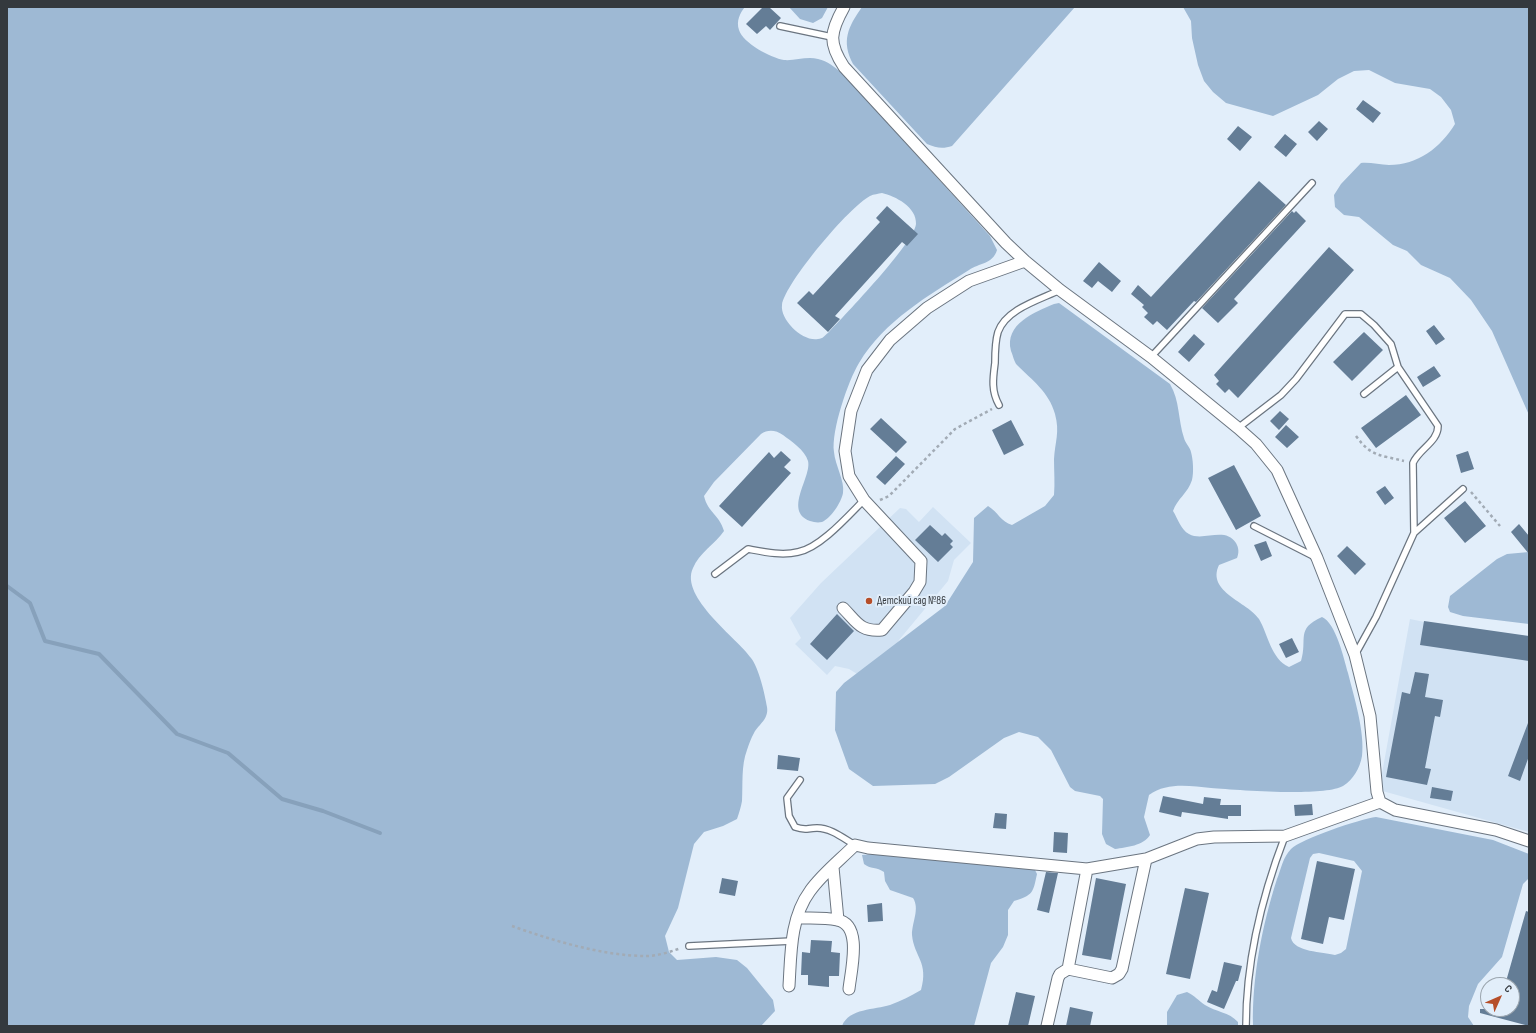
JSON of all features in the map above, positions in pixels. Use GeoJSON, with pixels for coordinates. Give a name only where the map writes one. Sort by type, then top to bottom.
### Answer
{"type":"FeatureCollection","features":[{"type":"Feature","properties":{"kind":"street"},"geometry":{"type":"LineString","coordinates":[[844,7],[838,18],[832,37],[834,52],[844,67],[1006,243],[1060,290],[1151,357],[1238,428],[1256,444],[1277,470],[1317,558],[1355,655],[1370,716],[1377,792],[1380,802],[1395,810],[1496,830],[1529,841]]}},
{"type":"Feature","properties":{"kind":"street"},"geometry":{"type":"LineString","coordinates":[[843,608],[865,630],[882,630],[914,592],[920,582],[921,560],[864,500],[849,476],[845,451],[850,410],[867,370],[890,340],[928,308],[968,281],[1025,261]]}},
{"type":"Feature","properties":{"kind":"street"},"geometry":{"type":"LineString","coordinates":[[789,986],[792,941],[797,918],[810,891],[855,845],[868,848],[1087,869],[1146,859],[1197,839],[1214,836],[1285,836],[1380,802]]}},
{"type":"Feature","properties":{"kind":"street"},"geometry":{"type":"LineString","coordinates":[[1047,1026],[1060,974],[1068,969],[1112,978],[1119,974],[1122,969],[1146,859]]}},
{"type":"Feature","properties":{"kind":"street"},"geometry":{"type":"LineString","coordinates":[[833,867],[838,920]]}},
{"type":"Feature","properties":{"kind":"street"},"geometry":{"type":"LineString","coordinates":[[1068,969],[1087,869]]}},
{"type":"Feature","properties":{"kind":"street"},"geometry":{"type":"LineString","coordinates":[[797,918],[838,920],[850,927],[854,936],[849,989]]}},
{"type":"Feature","properties":{"kind":"lane"},"geometry":{"type":"LineString","coordinates":[[780,26],[832,37]]}},
{"type":"Feature","properties":{"kind":"lane"},"geometry":{"type":"LineString","coordinates":[[1151,357],[1312,183]]}},
{"type":"Feature","properties":{"kind":"lane"},"geometry":{"type":"LineString","coordinates":[[999,405],[995,397],[993,383],[998,332],[1004,321],[1015,311],[1060,290]]}},
{"type":"Feature","properties":{"kind":"lane"},"geometry":{"type":"LineString","coordinates":[[1238,428],[1281,395],[1296,380],[1345,314],[1361,314],[1374,325],[1391,344],[1398,367],[1438,426],[1438,432],[1434,439],[1416,455],[1413,463],[1414,533]]}},
{"type":"Feature","properties":{"kind":"lane"},"geometry":{"type":"LineString","coordinates":[[1364,394],[1398,367]]}},
{"type":"Feature","properties":{"kind":"lane"},"geometry":{"type":"LineString","coordinates":[[1355,655],[1376,617],[1414,533],[1463,489]]}},
{"type":"Feature","properties":{"kind":"lane"},"geometry":{"type":"LineString","coordinates":[[715,574],[748,549],[788,554],[800,552],[828,536],[864,500]]}},
{"type":"Feature","properties":{"kind":"lane"},"geometry":{"type":"LineString","coordinates":[[1254,526],[1317,558]]}},
{"type":"Feature","properties":{"kind":"lane"},"geometry":{"type":"LineString","coordinates":[[800,780],[787,798],[789,816],[795,827],[805,831],[816,828],[830,831],[855,845]]}},
{"type":"Feature","properties":{"kind":"lane"},"geometry":{"type":"LineString","coordinates":[[1246,1026],[1246,1006],[1254,942],[1275,862],[1285,836]]}},
{"type":"Feature","properties":{"kind":"lane"},"geometry":{"type":"LineString","coordinates":[[689,946],[792,941]]}},
{"type":"Feature","properties":{"kind":"path"},"geometry":{"type":"LineString","coordinates":[[864,500],[879,500],[889,496],[955,429],[999,405]]}},
{"type":"Feature","properties":{"kind":"path"},"geometry":{"type":"LineString","coordinates":[[1356,436],[1365,448],[1371,452],[1413,463]]}},
{"type":"Feature","properties":{"kind":"path"},"geometry":{"type":"LineString","coordinates":[[1463,489],[1470,491],[1500,526]]}},
{"type":"Feature","properties":{"kind":"path"},"geometry":{"type":"LineString","coordinates":[[512,926],[539,936],[597,951],[646,956],[666,953],[689,946]]}},
{"type":"Feature","properties":{"kind":"shaded area"},"geometry":{"type":"Polygon","coordinates":[[[7,7],[745,7],[739,17],[738,27],[742,35],[752,45],[778,59],[792,60],[814,58],[822,60],[831,64],[842,73],[990,236],[997,250],[995,255],[989,261],[969,270],[908,310],[881,334],[859,363],[845,394],[835,432],[834,452],[843,483],[843,493],[838,506],[829,517],[822,522],[817,522],[810,521],[802,516],[799,510],[799,502],[800,493],[808,468],[808,461],[804,453],[797,446],[783,435],[775,431],[766,431],[761,434],[714,482],[704,496],[708,506],[722,525],[724,531],[703,553],[693,568],[691,579],[694,592],[712,617],[754,662],[766,702],[767,715],[752,737],[745,756],[742,801],[737,819],[723,826],[704,832],[694,844],[678,908],[665,936],[669,952],[677,960],[716,957],[737,960],[747,968],[773,1000],[775,1011],[761,1026],[7,1026],[7,7]],[[882,193],[870,196],[848,214],[806,263],[794,280],[786,294],[782,305],[782,311],[789,323],[799,334],[812,339],[823,338],[878,279],[904,247],[916,224],[913,212],[904,203],[882,193]]]}},
{"type":"Feature","properties":{"kind":"shaded area"},"geometry":{"type":"Polygon","coordinates":[[[789,7],[828,7],[822,18],[813,23],[800,19],[789,7]]]}},
{"type":"Feature","properties":{"kind":"shaded area"},"geometry":{"type":"Polygon","coordinates":[[[862,7],[1075,7],[952,146],[943,148],[927,144],[853,64],[847,48],[848,34],[853,21],[862,7]]]}},
{"type":"Feature","properties":{"kind":"shaded area"},"geometry":{"type":"Polygon","coordinates":[[[1183,7],[1529,7],[1529,415],[1492,331],[1471,300],[1450,278],[1421,265],[1407,251],[1393,245],[1359,217],[1344,215],[1335,207],[1334,195],[1341,184],[1361,163],[1389,165],[1409,162],[1427,154],[1442,141],[1455,124],[1451,110],[1441,97],[1430,89],[1395,83],[1369,70],[1354,71],[1338,79],[1318,95],[1273,116],[1226,103],[1213,92],[1204,81],[1198,65],[1192,38],[1191,21],[1183,7]]]}},
{"type":"Feature","properties":{"kind":"shaded area"},"geometry":{"type":"Polygon","coordinates":[[[1059,303],[1170,384],[1176,397],[1182,431],[1190,450],[1193,466],[1193,477],[1190,485],[1173,511],[1182,527],[1189,534],[1195,536],[1226,536],[1231,538],[1236,543],[1238,547],[1237,558],[1219,565],[1217,574],[1218,582],[1230,596],[1254,613],[1259,619],[1278,658],[1289,667],[1301,661],[1305,630],[1308,626],[1322,617],[1331,626],[1339,642],[1356,703],[1363,747],[1360,765],[1356,773],[1343,786],[1333,789],[1299,792],[1187,786],[1163,788],[1149,795],[1144,817],[1150,835],[1147,839],[1130,847],[1115,849],[1106,844],[1102,834],[1103,799],[1100,796],[1075,791],[1070,787],[1051,750],[1038,737],[1019,732],[1004,738],[949,777],[935,784],[873,786],[849,769],[835,730],[836,692],[844,683],[945,606],[973,562],[974,518],[988,506],[1005,522],[1012,525],[1045,506],[1054,495],[1054,459],[1057,432],[1055,414],[1049,399],[1034,381],[1016,364],[1011,351],[1010,342],[1012,333],[1023,320],[1038,311],[1059,303]]]}},
{"type":"Feature","properties":{"kind":"shaded area","name":"Детский сад №86"},"geometry":{"type":"Polygon","coordinates":[[[933,507],[971,543],[954,560],[948,581],[899,640],[894,651],[872,683],[849,669],[835,666],[827,675],[795,644],[801,638],[790,618],[821,583],[900,508],[906,509],[919,522],[933,507]]]}},
{"type":"Feature","properties":{"kind":"shaded area"},"geometry":{"type":"Polygon","coordinates":[[[1529,552],[1529,624],[1463,616],[1450,612],[1448,607],[1450,596],[1497,559],[1507,554],[1529,552]]]}},
{"type":"Feature","properties":{"kind":"shaded area"},"geometry":{"type":"Polygon","coordinates":[[[1410,619],[1529,644],[1529,832],[1379,790],[1410,619]]]}},
{"type":"Feature","properties":{"kind":"shaded area"},"geometry":{"type":"Polygon","coordinates":[[[1376,817],[1493,840],[1529,854],[1529,878],[1523,884],[1502,957],[1484,977],[1480,977],[1480,982],[1469,1006],[1468,1017],[1474,1026],[1253,1026],[1254,989],[1259,952],[1267,915],[1282,863],[1291,849],[1297,845],[1345,825],[1376,817]],[[1319,853],[1313,854],[1310,858],[1291,938],[1293,943],[1310,951],[1335,955],[1346,949],[1362,871],[1354,861],[1319,853]]]}},
{"type":"Feature","properties":{"kind":"shaded area"},"geometry":{"type":"Polygon","coordinates":[[[874,854],[1035,870],[1037,874],[1033,889],[1029,895],[1014,901],[1008,910],[1008,935],[1003,947],[991,963],[974,1026],[842,1026],[845,1020],[856,1013],[890,1005],[921,990],[923,980],[922,966],[913,943],[912,935],[916,911],[915,902],[913,898],[890,890],[885,881],[884,872],[864,864],[862,855],[874,854]]]}},
{"type":"Feature","properties":{"kind":"shaded area"},"geometry":{"type":"Polygon","coordinates":[[[1187,992],[1205,1005],[1231,1016],[1238,1022],[1238,1026],[1167,1026],[1167,1012],[1177,995],[1187,992]]]}},
{"type":"Feature","properties":{"kind":"building"},"geometry":{"type":"Polygon","coordinates":[[[763,7],[769,7],[781,18],[770,30],[766,26],[757,34],[746,24],[763,7]]]}},
{"type":"Feature","properties":{"kind":"building"},"geometry":{"type":"Polygon","coordinates":[[[1363,100],[1381,113],[1373,123],[1356,109],[1363,100]]]}},
{"type":"Feature","properties":{"kind":"building"},"geometry":{"type":"Polygon","coordinates":[[[1319,121],[1328,129],[1317,141],[1308,132],[1319,121]]]}},
{"type":"Feature","properties":{"kind":"building"},"geometry":{"type":"Polygon","coordinates":[[[1238,126],[1252,137],[1240,151],[1227,139],[1238,126]]]}},
{"type":"Feature","properties":{"kind":"building"},"geometry":{"type":"Polygon","coordinates":[[[1285,134],[1297,144],[1286,157],[1274,147],[1285,134]]]}},
{"type":"Feature","properties":{"kind":"building"},"geometry":{"type":"Polygon","coordinates":[[[1259,181],[1286,205],[1196,302],[1194,301],[1167,330],[1157,321],[1153,325],[1144,317],[1148,313],[1142,307],[1144,305],[1131,294],[1138,285],[1151,297],[1259,181]]]}},
{"type":"Feature","properties":{"kind":"building"},"geometry":{"type":"Polygon","coordinates":[[[887,206],[918,234],[907,246],[902,242],[835,316],[840,319],[828,332],[797,303],[809,291],[813,295],[880,222],[876,218],[887,206]]]}},
{"type":"Feature","properties":{"kind":"building"},"geometry":{"type":"Polygon","coordinates":[[[1292,211],[1294,213],[1296,211],[1306,221],[1234,299],[1238,303],[1218,323],[1202,308],[1292,211]]]}},
{"type":"Feature","properties":{"kind":"building"},"geometry":{"type":"Polygon","coordinates":[[[1329,247],[1354,270],[1238,398],[1229,389],[1225,393],[1216,384],[1219,381],[1214,375],[1329,247]]]}},
{"type":"Feature","properties":{"kind":"building"},"geometry":{"type":"Polygon","coordinates":[[[1099,262],[1121,281],[1112,292],[1098,281],[1092,288],[1083,281],[1099,262]]]}},
{"type":"Feature","properties":{"kind":"building"},"geometry":{"type":"Polygon","coordinates":[[[1434,325],[1445,339],[1436,345],[1426,331],[1434,325]]]}},
{"type":"Feature","properties":{"kind":"building"},"geometry":{"type":"Polygon","coordinates":[[[1364,332],[1383,350],[1352,381],[1333,362],[1364,332]]]}},
{"type":"Feature","properties":{"kind":"building"},"geometry":{"type":"Polygon","coordinates":[[[1194,334],[1205,344],[1189,362],[1178,352],[1194,334]]]}},
{"type":"Feature","properties":{"kind":"building"},"geometry":{"type":"Polygon","coordinates":[[[1434,366],[1441,376],[1423,387],[1417,377],[1434,366]]]}},
{"type":"Feature","properties":{"kind":"building"},"geometry":{"type":"Polygon","coordinates":[[[1406,395],[1421,415],[1376,448],[1361,428],[1406,395]]]}},
{"type":"Feature","properties":{"kind":"building"},"geometry":{"type":"Polygon","coordinates":[[[1280,411],[1289,419],[1279,430],[1270,421],[1280,411]]]}},
{"type":"Feature","properties":{"kind":"building"},"geometry":{"type":"Polygon","coordinates":[[[881,418],[907,442],[896,453],[870,429],[881,418]]]}},
{"type":"Feature","properties":{"kind":"building"},"geometry":{"type":"Polygon","coordinates":[[[1011,420],[1024,445],[1004,455],[992,430],[1011,420]]]}},
{"type":"Feature","properties":{"kind":"building"},"geometry":{"type":"Polygon","coordinates":[[[1286,425],[1299,437],[1287,448],[1275,437],[1286,425]]]}},
{"type":"Feature","properties":{"kind":"building"},"geometry":{"type":"Polygon","coordinates":[[[781,451],[791,460],[784,467],[791,473],[742,527],[719,506],[769,452],[774,458],[781,451]]]}},
{"type":"Feature","properties":{"kind":"building"},"geometry":{"type":"Polygon","coordinates":[[[1468,451],[1474,469],[1461,473],[1456,455],[1468,451]]]}},
{"type":"Feature","properties":{"kind":"building"},"geometry":{"type":"Polygon","coordinates":[[[896,456],[905,464],[885,485],[876,477],[896,456]]]}},
{"type":"Feature","properties":{"kind":"building"},"geometry":{"type":"Polygon","coordinates":[[[1234,465],[1261,516],[1236,530],[1208,478],[1234,465]]]}},
{"type":"Feature","properties":{"kind":"building"},"geometry":{"type":"Polygon","coordinates":[[[1385,486],[1394,498],[1385,505],[1376,492],[1385,486]]]}},
{"type":"Feature","properties":{"kind":"building"},"geometry":{"type":"Polygon","coordinates":[[[1465,501],[1486,526],[1465,543],[1444,518],[1465,501]]]}},
{"type":"Feature","properties":{"kind":"building"},"geometry":{"type":"Polygon","coordinates":[[[1519,524],[1529,536],[1529,554],[1511,532],[1519,524]]]}},
{"type":"Feature","properties":{"kind":"building"},"geometry":{"type":"Polygon","coordinates":[[[930,525],[942,536],[945,533],[953,541],[950,544],[953,547],[938,562],[915,540],[930,525]]]}},
{"type":"Feature","properties":{"kind":"building"},"geometry":{"type":"Polygon","coordinates":[[[1266,541],[1272,556],[1261,561],[1254,545],[1266,541]]]}},
{"type":"Feature","properties":{"kind":"building"},"geometry":{"type":"Polygon","coordinates":[[[1347,546],[1366,564],[1355,575],[1337,556],[1347,546]]]}},
{"type":"Feature","properties":{"kind":"building"},"geometry":{"type":"Polygon","coordinates":[[[837,614],[854,631],[827,660],[810,644],[837,614]]]}},
{"type":"Feature","properties":{"kind":"building"},"geometry":{"type":"Polygon","coordinates":[[[1424,621],[1529,636],[1529,661],[1420,645],[1424,621]]]}},
{"type":"Feature","properties":{"kind":"building"},"geometry":{"type":"Polygon","coordinates":[[[1292,638],[1299,652],[1286,658],[1279,644],[1292,638]]]}},
{"type":"Feature","properties":{"kind":"building"},"geometry":{"type":"Polygon","coordinates":[[[1415,672],[1429,674],[1425,697],[1443,700],[1440,717],[1435,716],[1425,768],[1431,769],[1427,785],[1386,777],[1402,692],[1410,694],[1415,672]]]}},
{"type":"Feature","properties":{"kind":"building"},"geometry":{"type":"Polygon","coordinates":[[[1528,723],[1529,756],[1520,781],[1508,776],[1528,723]]]}},
{"type":"Feature","properties":{"kind":"building"},"geometry":{"type":"Polygon","coordinates":[[[778,755],[800,758],[798,771],[777,769],[778,755]]]}},
{"type":"Feature","properties":{"kind":"building"},"geometry":{"type":"Polygon","coordinates":[[[1432,787],[1453,791],[1451,801],[1430,798],[1432,787]]]}},
{"type":"Feature","properties":{"kind":"building"},"geometry":{"type":"Polygon","coordinates":[[[1163,796],[1203,804],[1204,797],[1221,799],[1220,805],[1241,805],[1241,816],[1228,816],[1228,819],[1182,812],[1181,817],[1159,812],[1163,796]]]}},
{"type":"Feature","properties":{"kind":"building"},"geometry":{"type":"Polygon","coordinates":[[[1312,804],[1313,815],[1295,816],[1294,805],[1312,804]]]}},
{"type":"Feature","properties":{"kind":"building"},"geometry":{"type":"Polygon","coordinates":[[[995,813],[1007,814],[1006,829],[993,828],[995,813]]]}},
{"type":"Feature","properties":{"kind":"building"},"geometry":{"type":"Polygon","coordinates":[[[1054,832],[1068,833],[1067,853],[1053,852],[1054,832]]]}},
{"type":"Feature","properties":{"kind":"building"},"geometry":{"type":"Polygon","coordinates":[[[1317,861],[1355,869],[1344,920],[1329,917],[1323,944],[1301,939],[1317,861]]]}},
{"type":"Feature","properties":{"kind":"building"},"geometry":{"type":"Polygon","coordinates":[[[1046,872],[1058,873],[1049,913],[1037,910],[1046,872]]]}},
{"type":"Feature","properties":{"kind":"building"},"geometry":{"type":"Polygon","coordinates":[[[722,878],[738,881],[735,896],[719,893],[722,878]]]}},
{"type":"Feature","properties":{"kind":"building"},"geometry":{"type":"Polygon","coordinates":[[[1096,878],[1126,884],[1111,960],[1082,955],[1096,878]]]}},
{"type":"Feature","properties":{"kind":"building"},"geometry":{"type":"Polygon","coordinates":[[[1185,888],[1209,893],[1190,979],[1166,974],[1185,888]]]}},
{"type":"Feature","properties":{"kind":"building"},"geometry":{"type":"Polygon","coordinates":[[[882,903],[883,921],[868,922],[867,905],[882,903]]]}},
{"type":"Feature","properties":{"kind":"building"},"geometry":{"type":"Polygon","coordinates":[[[1526,911],[1529,912],[1529,1026],[1495,1017],[1520,1017],[1520,977],[1507,977],[1526,911]]]}},
{"type":"Feature","properties":{"kind":"building"},"geometry":{"type":"Polygon","coordinates":[[[811,940],[832,941],[831,952],[840,953],[839,976],[829,976],[829,987],[808,985],[808,975],[801,975],[802,952],[810,953],[811,940]]]}},
{"type":"Feature","properties":{"kind":"building"},"geometry":{"type":"Polygon","coordinates":[[[1224,962],[1242,966],[1238,981],[1236,981],[1224,1009],[1207,1002],[1212,990],[1217,992],[1224,962]]]}},
{"type":"Feature","properties":{"kind":"building"},"geometry":{"type":"Polygon","coordinates":[[[1016,992],[1035,996],[1028,1026],[1008,1026],[1016,992]]]}},
{"type":"Feature","properties":{"kind":"building"},"geometry":{"type":"Polygon","coordinates":[[[1070,1007],[1093,1012],[1090,1026],[1066,1026],[1070,1007]]]}},
{"type":"Feature","properties":{"kind":"waterway"},"geometry":{"type":"LineString","coordinates":[[7,586],[30,603],[45,641],[99,654],[177,734],[228,753],[282,799],[323,811],[380,833]]}},
{"type":"Feature","properties":{"kind":"place","name":"Детский сад №86"},"geometry":{"type":"Point","coordinates":[869,601]}}]}
